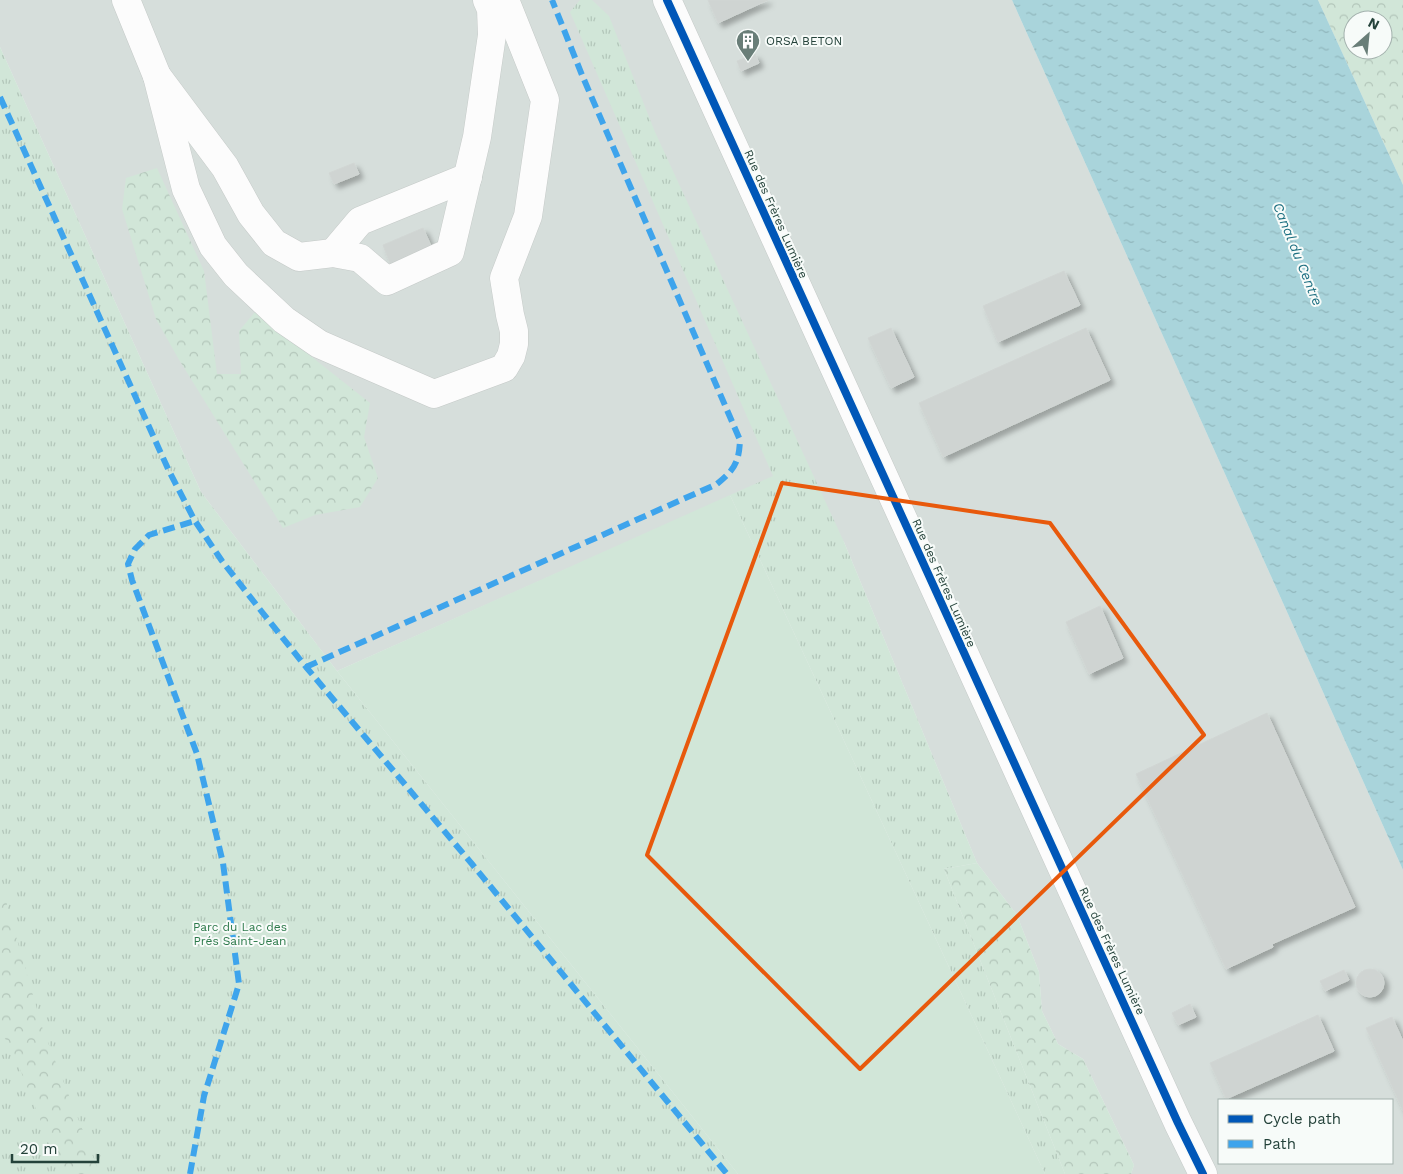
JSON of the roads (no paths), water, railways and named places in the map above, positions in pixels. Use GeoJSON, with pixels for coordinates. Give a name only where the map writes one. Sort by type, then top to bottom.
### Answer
{"type":"FeatureCollection","features":[{"type":"Feature","properties":{"kind":"street"},"geometry":{"type":"LineString","coordinates":[[126,0],[157,76],[186,189],[213,246],[236,274],[284,320],[319,344],[434,394],[504,368],[511,356],[514,344],[514,331],[504,278],[528,216],[545,100],[505,0]]}},
{"type":"Feature","properties":{"kind":"street"},"geometry":{"type":"LineString","coordinates":[[157,76],[226,167],[251,214],[274,243],[299,257],[333,253],[360,258],[387,281],[450,252],[477,137],[492,35],[491,9],[487,0]]}},
{"type":"Feature","properties":{"kind":"street","name":"Rue des Frères Lumière"},"geometry":{"type":"LineString","coordinates":[[667,0],[1014,765],[1203,1174]]}},
{"type":"Feature","properties":{"kind":"street"},"geometry":{"type":"LineString","coordinates":[[333,253],[360,221],[468,177]]}},
{"type":"Feature","properties":{"kind":"water","name":"Canal du Centre"},"geometry":{"type":"Polygon","coordinates":[[[1012,0],[1318,0],[1343,54],[1343,60],[1346,60],[1403,185],[1403,870],[1012,0]]]}},
{"type":"Feature","properties":{"kind":"place","name":"ORSA BETON"},"geometry":{"type":"Point","coordinates":[748,62]}},
{"type":"Feature","properties":{"kind":"park label","name":"Parc du Lac des Prés Saint-Jean"},"geometry":{"type":"Point","coordinates":[240,934]}}]}
